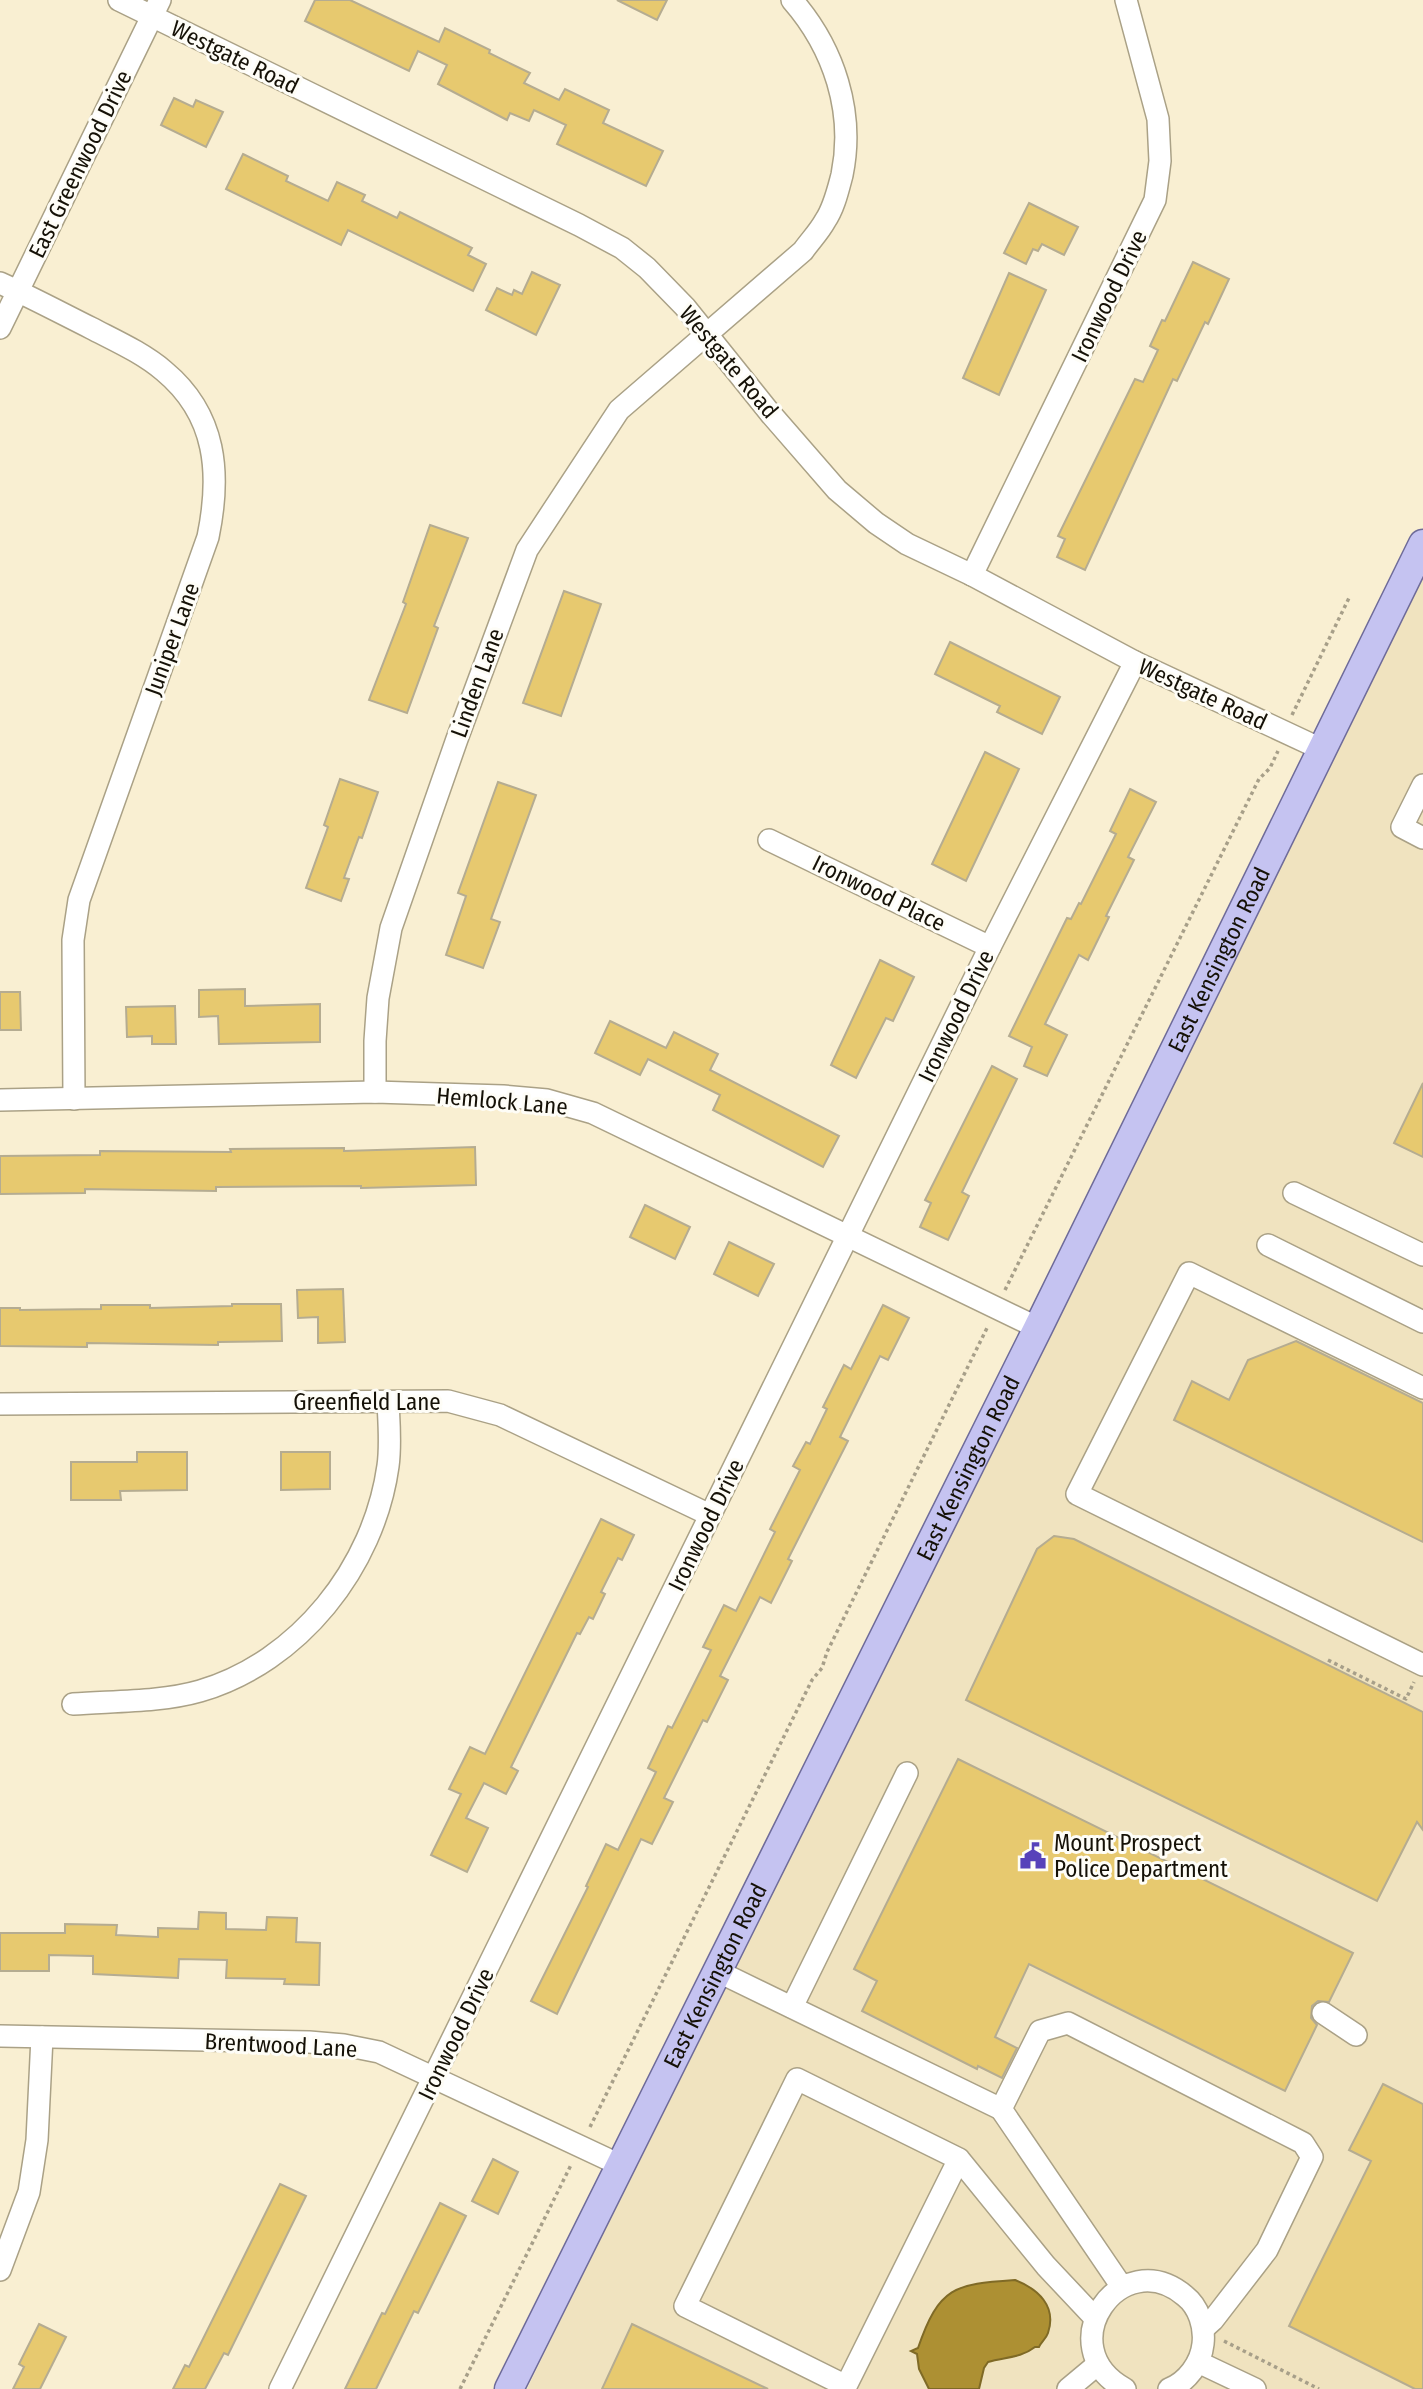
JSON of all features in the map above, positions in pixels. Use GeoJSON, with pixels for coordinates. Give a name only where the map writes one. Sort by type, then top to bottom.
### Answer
{"type":"FeatureCollection","features":[{"type":"Feature","properties":{"kind":"main road","name":"East Kensington Road"},"geometry":{"type":"LineString","coordinates":[[509,2389],[1038,1328],[1423,544]]}},
{"type":"Feature","properties":{"kind":"street","name":"Westgate Road"},"geometry":{"type":"LineString","coordinates":[[119,0],[156,8],[622,248],[647,268],[685,307],[837,489],[876,523],[907,544],[1135,662],[1321,749]]}},
{"type":"Feature","properties":{"kind":"street","name":"Linden Lane"},"geometry":{"type":"LineString","coordinates":[[374,1092],[379,998],[391,929],[457,738],[527,550],[619,410],[803,251],[827,219],[839,187],[846,153],[846,115],[839,84],[825,49],[805,15],[792,0]]}},
{"type":"Feature","properties":{"kind":"street","name":"Ironwood Drive"},"geometry":{"type":"LineString","coordinates":[[972,576],[1155,200],[1160,161],[1158,119],[1126,0]]}},
{"type":"Feature","properties":{"kind":"street","name":"East Greenwood Drive"},"geometry":{"type":"LineString","coordinates":[[0,328],[9,287],[156,8]]}},
{"type":"Feature","properties":{"kind":"street","name":"Juniper Lane"},"geometry":{"type":"LineString","coordinates":[[9,287],[120,343],[164,371],[191,399],[204,425],[216,474],[214,508],[208,537],[79,901],[73,940],[74,1099]]}},
{"type":"Feature","properties":{"kind":"street","name":"Ironwood Drive"},"geometry":{"type":"LineString","coordinates":[[280,2389],[990,947],[1135,662]]}},
{"type":"Feature","properties":{"kind":"street"},"geometry":{"type":"LineString","coordinates":[[1423,785],[1402,827],[1423,838]]}},
{"type":"Feature","properties":{"kind":"street","name":"Ironwood Place"},"geometry":{"type":"LineString","coordinates":[[769,840],[990,947]]}},
{"type":"Feature","properties":{"kind":"street","name":"Hemlock Lane"},"geometry":{"type":"LineString","coordinates":[[0,1100],[374,1092],[536,1099],[568,1105],[593,1112],[1038,1328]]}},
{"type":"Feature","properties":{"kind":"street"},"geometry":{"type":"LineString","coordinates":[[1294,1193],[1423,1255]]}},
{"type":"Feature","properties":{"kind":"street"},"geometry":{"type":"LineString","coordinates":[[1268,1245],[1423,1322]]}},
{"type":"Feature","properties":{"kind":"street"},"geometry":{"type":"LineString","coordinates":[[1420,1671],[1077,1494],[1189,1273],[1423,1388]]}},
{"type":"Feature","properties":{"kind":"street","name":"Greenfield Lane"},"geometry":{"type":"LineString","coordinates":[[0,1404],[448,1401],[500,1415],[710,1515]]}},
{"type":"Feature","properties":{"kind":"street"},"geometry":{"type":"LineString","coordinates":[[74,1704],[175,1696],[225,1682],[257,1665],[288,1643],[312,1621],[355,1565],[371,1530],[387,1467],[390,1436],[388,1402]]}},
{"type":"Feature","properties":{"kind":"street"},"geometry":{"type":"LineString","coordinates":[[792,2007],[907,1773]]}},
{"type":"Feature","properties":{"kind":"street"},"geometry":{"type":"LineString","coordinates":[[717,1971],[1001,2109],[1122,2287]]}},
{"type":"Feature","properties":{"kind":"street"},"geometry":{"type":"LineString","coordinates":[[1323,2013],[1356,2035]]}},
{"type":"Feature","properties":{"kind":"street"},"geometry":{"type":"LineString","coordinates":[[1001,2109],[1040,2031],[1068,2023],[1303,2143],[1312,2157],[1267,2250],[1208,2324],[1198,2362],[1188,2377],[1169,2389]]}},
{"type":"Feature","properties":{"kind":"street","name":"Brentwood Lane"},"geometry":{"type":"LineString","coordinates":[[0,2036],[309,2042],[379,2052],[620,2165]]}},
{"type":"Feature","properties":{"kind":"street"},"geometry":{"type":"LineString","coordinates":[[0,2270],[29,2192],[37,2140],[42,2037]]}},
{"type":"Feature","properties":{"kind":"street"},"geometry":{"type":"LineString","coordinates":[[959,2159],[846,2386],[685,2306],[797,2079],[959,2159],[1046,2266],[1095,2318]]}},
{"type":"Feature","properties":{"kind":"street"},"geometry":{"type":"LineString","coordinates":[[1125,2389],[1109,2378],[1098,2364],[1091,2334],[1101,2306],[1122,2287],[1139,2282],[1157,2282],[1173,2287],[1188,2298],[1208,2324]]}},
{"type":"Feature","properties":{"kind":"street"},"geometry":{"type":"LineString","coordinates":[[1198,2362],[1255,2389]]}},
{"type":"Feature","properties":{"kind":"street"},"geometry":{"type":"LineString","coordinates":[[1068,2389],[1098,2364]]}},
{"type":"Feature","properties":{"kind":"path"},"geometry":{"type":"LineString","coordinates":[[460,2389],[812,1680],[822,1668],[827,1652],[996,1308],[1259,779],[1270,768],[1349,598]]}},
{"type":"Feature","properties":{"kind":"path"},"geometry":{"type":"LineString","coordinates":[[1328,1660],[1406,1699],[1420,1671]]}},
{"type":"Feature","properties":{"kind":"path"},"geometry":{"type":"LineString","coordinates":[[1208,2324],[1229,2345],[1319,2389]]}},
{"type":"Feature","properties":{"kind":"shaded area"},"geometry":{"type":"Polygon","coordinates":[[[1423,571],[1423,2389],[527,2389],[780,1869],[1423,571]]]}},
{"type":"Feature","properties":{"kind":"shaded area"},"geometry":{"type":"Polygon","coordinates":[[[1015,2280],[1031,2288],[1048,2307],[1050,2323],[1047,2335],[1039,2347],[988,2362],[979,2389],[929,2389],[919,2369],[917,2354],[911,2351],[918,2348],[933,2312],[951,2293],[963,2287],[1015,2280]]]}},
{"type":"Feature","properties":{"kind":"building"},"geometry":{"type":"Polygon","coordinates":[[[315,0],[350,0],[439,42],[445,28],[530,73],[524,83],[559,100],[565,89],[609,110],[603,123],[663,151],[646,186],[557,144],[566,125],[534,110],[529,121],[510,113],[507,120],[438,84],[447,65],[418,51],[409,71],[305,21],[315,0]]]}},
{"type":"Feature","properties":{"kind":"building"},"geometry":{"type":"Polygon","coordinates":[[[617,0],[667,0],[657,20],[617,0]]]}},
{"type":"Feature","properties":{"kind":"building"},"geometry":{"type":"Polygon","coordinates":[[[174,98],[193,107],[196,100],[223,112],[206,147],[161,125],[174,98]]]}},
{"type":"Feature","properties":{"kind":"building"},"geometry":{"type":"Polygon","coordinates":[[[243,154],[288,176],[286,181],[328,201],[337,182],[365,195],[362,201],[397,218],[400,212],[472,248],[468,255],[486,264],[473,291],[348,230],[341,245],[226,189],[243,154]]]}},
{"type":"Feature","properties":{"kind":"building"},"geometry":{"type":"Polygon","coordinates":[[[1029,203],[1078,227],[1064,255],[1042,244],[1038,251],[1033,249],[1026,264],[1004,253],[1029,203]]]}},
{"type":"Feature","properties":{"kind":"building"},"geometry":{"type":"Polygon","coordinates":[[[1193,262],[1229,279],[1177,381],[1173,379],[1085,570],[1057,557],[1065,539],[1058,536],[1135,379],[1143,382],[1158,350],[1150,346],[1193,262]]]}},
{"type":"Feature","properties":{"kind":"building"},"geometry":{"type":"Polygon","coordinates":[[[532,272],[560,285],[536,335],[486,310],[497,288],[512,295],[514,290],[522,294],[532,272]]]}},
{"type":"Feature","properties":{"kind":"building"},"geometry":{"type":"Polygon","coordinates":[[[1009,273],[1046,290],[999,395],[963,378],[1009,273]]]}},
{"type":"Feature","properties":{"kind":"building"},"geometry":{"type":"Polygon","coordinates":[[[430,525],[468,538],[434,626],[438,628],[407,713],[369,700],[406,604],[403,602],[430,525]]]}},
{"type":"Feature","properties":{"kind":"building"},"geometry":{"type":"Polygon","coordinates":[[[564,591],[601,604],[561,716],[523,703],[564,591]]]}},
{"type":"Feature","properties":{"kind":"building"},"geometry":{"type":"Polygon","coordinates":[[[950,642],[1060,697],[1042,734],[997,712],[1000,706],[935,674],[950,642]]]}},
{"type":"Feature","properties":{"kind":"building"},"geometry":{"type":"Polygon","coordinates":[[[985,752],[1019,769],[966,881],[932,864],[985,752]]]}},
{"type":"Feature","properties":{"kind":"building"},"geometry":{"type":"Polygon","coordinates":[[[340,779],[378,792],[344,878],[349,879],[341,901],[306,888],[328,827],[324,825],[340,779]]]}},
{"type":"Feature","properties":{"kind":"building"},"geometry":{"type":"Polygon","coordinates":[[[498,782],[536,795],[491,919],[500,922],[483,968],[446,955],[466,896],[458,893],[498,782]]]}},
{"type":"Feature","properties":{"kind":"building"},"geometry":{"type":"Polygon","coordinates":[[[1130,789],[1156,802],[1128,857],[1134,860],[1088,960],[1079,955],[1045,1024],[1067,1035],[1047,1076],[1024,1066],[1032,1047],[1009,1036],[1067,918],[1071,919],[1079,903],[1081,904],[1116,834],[1110,831],[1130,789]]]}},
{"type":"Feature","properties":{"kind":"building"},"geometry":{"type":"Polygon","coordinates":[[[880,960],[914,977],[893,1021],[886,1018],[856,1078],[831,1065],[880,960]]]}},
{"type":"Feature","properties":{"kind":"building"},"geometry":{"type":"Polygon","coordinates":[[[245,989],[245,1006],[320,1004],[320,1042],[219,1044],[218,1016],[199,1017],[199,990],[245,989]]]}},
{"type":"Feature","properties":{"kind":"building"},"geometry":{"type":"Polygon","coordinates":[[[0,992],[20,992],[21,1030],[0,1030],[0,992]]]}},
{"type":"Feature","properties":{"kind":"building"},"geometry":{"type":"Polygon","coordinates":[[[175,1006],[176,1044],[152,1044],[152,1036],[127,1037],[126,1007],[175,1006]]]}},
{"type":"Feature","properties":{"kind":"building"},"geometry":{"type":"Polygon","coordinates":[[[610,1021],[666,1048],[674,1032],[718,1054],[710,1070],[839,1136],[823,1167],[713,1110],[720,1095],[648,1059],[640,1075],[595,1053],[610,1021]]]}},
{"type":"Feature","properties":{"kind":"building"},"geometry":{"type":"Polygon","coordinates":[[[992,1066],[1017,1079],[962,1192],[969,1196],[948,1240],[920,1227],[931,1203],[925,1200],[992,1066]]]}},
{"type":"Feature","properties":{"kind":"building"},"geometry":{"type":"Polygon","coordinates":[[[1423,1083],[1423,1157],[1394,1143],[1423,1083]]]}},
{"type":"Feature","properties":{"kind":"building"},"geometry":{"type":"Polygon","coordinates":[[[475,1147],[476,1185],[361,1188],[216,1187],[216,1191],[85,1189],[85,1193],[0,1194],[0,1156],[100,1155],[100,1151],[231,1152],[230,1149],[344,1148],[344,1151],[475,1147]]]}},
{"type":"Feature","properties":{"kind":"building"},"geometry":{"type":"Polygon","coordinates":[[[645,1205],[690,1227],[675,1259],[630,1237],[645,1205]]]}},
{"type":"Feature","properties":{"kind":"building"},"geometry":{"type":"Polygon","coordinates":[[[729,1242],[774,1264],[758,1296],[714,1274],[729,1242]]]}},
{"type":"Feature","properties":{"kind":"building"},"geometry":{"type":"Polygon","coordinates":[[[343,1289],[345,1342],[318,1343],[318,1317],[298,1318],[297,1290],[343,1289]]]}},
{"type":"Feature","properties":{"kind":"building"},"geometry":{"type":"Polygon","coordinates":[[[281,1304],[282,1341],[218,1342],[218,1345],[87,1343],[87,1347],[0,1346],[0,1308],[101,1309],[101,1305],[150,1305],[150,1308],[281,1304]]]}},
{"type":"Feature","properties":{"kind":"building"},"geometry":{"type":"Polygon","coordinates":[[[883,1305],[909,1318],[888,1360],[880,1356],[840,1437],[848,1441],[788,1559],[792,1561],[771,1603],[760,1597],[720,1676],[728,1680],[707,1722],[703,1720],[664,1798],[673,1802],[652,1844],[641,1839],[557,2014],[531,2001],[588,1887],[586,1886],[606,1844],[618,1850],[656,1772],[648,1768],[668,1726],[672,1728],[711,1650],[703,1647],[724,1605],[736,1611],[775,1532],[770,1529],[800,1470],[793,1466],[806,1442],[810,1444],[827,1409],[823,1407],[844,1365],[851,1369],[883,1305]]]}},
{"type":"Feature","properties":{"kind":"building"},"geometry":{"type":"Polygon","coordinates":[[[1296,1341],[1423,1403],[1423,1542],[1174,1420],[1192,1381],[1229,1400],[1248,1360],[1296,1341]]]}},
{"type":"Feature","properties":{"kind":"building"},"geometry":{"type":"Polygon","coordinates":[[[137,1452],[187,1452],[187,1490],[120,1491],[121,1500],[71,1500],[71,1462],[137,1462],[137,1452]]]}},
{"type":"Feature","properties":{"kind":"building"},"geometry":{"type":"Polygon","coordinates":[[[281,1452],[330,1452],[330,1489],[281,1490],[281,1452]]]}},
{"type":"Feature","properties":{"kind":"building"},"geometry":{"type":"Polygon","coordinates":[[[601,1519],[634,1535],[622,1560],[618,1558],[601,1592],[605,1594],[593,1619],[589,1617],[580,1634],[577,1633],[511,1767],[518,1771],[506,1794],[484,1783],[466,1818],[488,1828],[467,1872],[431,1855],[461,1794],[449,1789],[470,1747],[485,1754],[601,1519]]]}},
{"type":"Feature","properties":{"kind":"building"},"geometry":{"type":"Polygon","coordinates":[[[1054,1536],[1074,1539],[1423,1712],[1423,1830],[1417,1822],[1377,1901],[966,1700],[1037,1549],[1054,1536]]]}},
{"type":"Feature","properties":{"kind":"building","name":"Mount Prospect Police Department"},"geometry":{"type":"Polygon","coordinates":[[[958,1759],[1353,1953],[1329,2002],[1318,2001],[1312,2006],[1311,2018],[1317,2025],[1285,2091],[1029,1964],[995,2037],[1017,2048],[1002,2078],[978,2066],[977,2069],[862,2011],[877,1981],[854,1969],[958,1759]]]}},
{"type":"Feature","properties":{"kind":"building"},"geometry":{"type":"Polygon","coordinates":[[[199,1912],[226,1913],[226,1929],[266,1930],[267,1917],[297,1918],[296,1942],[320,1943],[319,1985],[284,1984],[285,1979],[226,1978],[227,1960],[179,1959],[178,1978],[93,1974],[93,1956],[49,1955],[49,1971],[0,1971],[0,1933],[65,1933],[65,1924],[117,1925],[116,1935],[158,1937],[158,1928],[198,1929],[199,1912]]]}},
{"type":"Feature","properties":{"kind":"building"},"geometry":{"type":"Polygon","coordinates":[[[1383,2084],[1423,2104],[1423,2389],[1415,2389],[1289,2326],[1371,2161],[1349,2150],[1383,2084]]]}},
{"type":"Feature","properties":{"kind":"building"},"geometry":{"type":"Polygon","coordinates":[[[493,2159],[518,2172],[498,2214],[472,2201],[493,2159]]]}},
{"type":"Feature","properties":{"kind":"building"},"geometry":{"type":"Polygon","coordinates":[[[280,2184],[306,2196],[228,2355],[224,2353],[205,2389],[173,2389],[185,2365],[189,2367],[280,2184]]]}},
{"type":"Feature","properties":{"kind":"building"},"geometry":{"type":"Polygon","coordinates":[[[440,2203],[466,2216],[418,2313],[414,2311],[376,2389],[345,2389],[382,2313],[385,2314],[440,2203]]]}},
{"type":"Feature","properties":{"kind":"building"},"geometry":{"type":"Polygon","coordinates":[[[39,2324],[66,2337],[40,2389],[13,2389],[24,2367],[19,2364],[39,2324]]]}},
{"type":"Feature","properties":{"kind":"building"},"geometry":{"type":"Polygon","coordinates":[[[632,2324],[768,2389],[602,2389],[632,2324]]]}},
{"type":"Feature","properties":{"kind":"place","name":"Mount Prospect Police Department"},"geometry":{"type":"Point","coordinates":[1033,1856]}}]}
